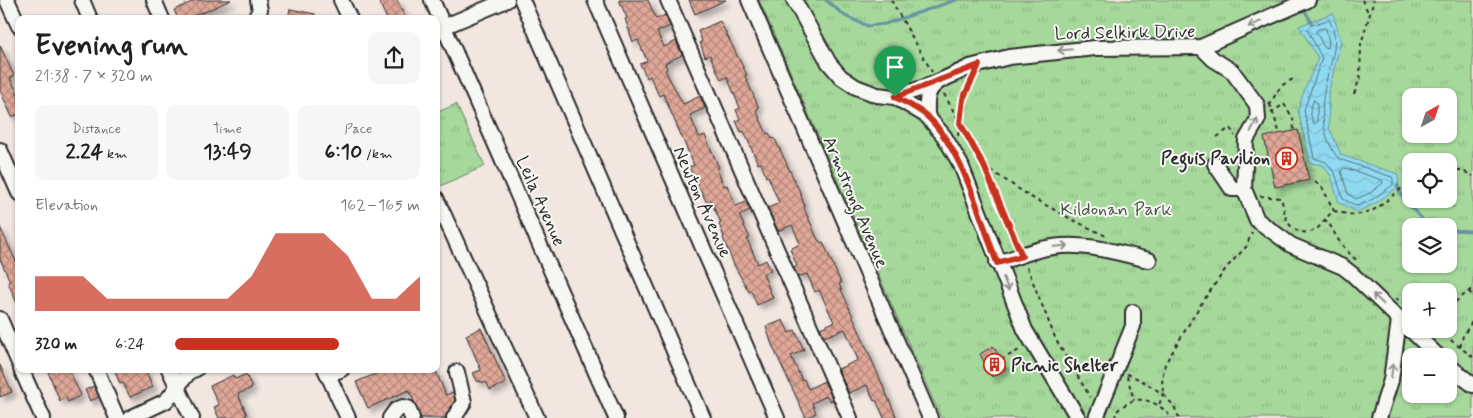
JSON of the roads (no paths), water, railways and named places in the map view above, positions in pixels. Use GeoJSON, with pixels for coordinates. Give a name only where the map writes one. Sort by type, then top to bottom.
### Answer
{"type":"FeatureCollection","features":[{"type":"Feature","properties":{"kind":"street"},"geometry":{"type":"LineString","coordinates":[[7,0],[15,17]]}},
{"type":"Feature","properties":{"kind":"street"},"geometry":{"type":"LineString","coordinates":[[82,0],[88,15]]}},
{"type":"Feature","properties":{"kind":"street"},"geometry":{"type":"LineString","coordinates":[[154,0],[160,15]]}},
{"type":"Feature","properties":{"kind":"street"},"geometry":{"type":"LineString","coordinates":[[257,15],[260,10],[258,0]]}},
{"type":"Feature","properties":{"kind":"street"},"geometry":{"type":"LineString","coordinates":[[341,0],[348,15]]}},
{"type":"Feature","properties":{"kind":"street","name":"Leila Avenue"},"geometry":{"type":"LineString","coordinates":[[432,0],[436,15]]}},
{"type":"Feature","properties":{"kind":"street"},"geometry":{"type":"LineString","coordinates":[[440,29],[507,0]]}},
{"type":"Feature","properties":{"kind":"street"},"geometry":{"type":"LineString","coordinates":[[522,0],[703,418]]}},
{"type":"Feature","properties":{"kind":"street","name":"Newton Avenue"},"geometry":{"type":"LineString","coordinates":[[595,0],[777,418]]}},
{"type":"Feature","properties":{"kind":"street"},"geometry":{"type":"LineString","coordinates":[[668,0],[850,418]]}},
{"type":"Feature","properties":{"kind":"street","name":"Armstrong Avenue"},"geometry":{"type":"LineString","coordinates":[[749,0],[930,418]]}},
{"type":"Feature","properties":{"kind":"street"},"geometry":{"type":"LineString","coordinates":[[794,0],[829,63],[841,77],[856,87],[877,95],[895,97],[927,116],[944,136],[956,156],[1024,330],[1078,418]]}},
{"type":"Feature","properties":{"kind":"street"},"geometry":{"type":"LineString","coordinates":[[1201,47],[1304,2]]}},
{"type":"Feature","properties":{"kind":"street","name":"Leila Avenue"},"geometry":{"type":"LineString","coordinates":[[440,29],[616,418]]}},
{"type":"Feature","properties":{"kind":"street","name":"Lord Selkirk Drive"},"geometry":{"type":"LineString","coordinates":[[895,97],[937,82],[970,67],[1009,57],[1095,48],[1201,47],[1213,59],[1232,71],[1257,105],[1258,119],[1246,140],[1244,189]]}},
{"type":"Feature","properties":{"kind":"street"},"geometry":{"type":"LineString","coordinates":[[927,116],[926,97],[937,82]]}},
{"type":"Feature","properties":{"kind":"street"},"geometry":{"type":"LineString","coordinates":[[0,150],[15,184]]}},
{"type":"Feature","properties":{"kind":"street"},"geometry":{"type":"LineString","coordinates":[[1215,164],[1232,189],[1244,189],[1257,220],[1291,245],[1343,267],[1430,348]]}},
{"type":"Feature","properties":{"kind":"street"},"geometry":{"type":"LineString","coordinates":[[440,207],[537,418]]}},
{"type":"Feature","properties":{"kind":"street"},"geometry":{"type":"LineString","coordinates":[[997,263],[1051,247],[1108,244],[1149,260]]}},
{"type":"Feature","properties":{"kind":"street"},"geometry":{"type":"LineString","coordinates":[[1097,415],[1121,372],[1133,326],[1134,312]]}},
{"type":"Feature","properties":{"kind":"street"},"geometry":{"type":"LineString","coordinates":[[0,319],[15,354]]}},
{"type":"Feature","properties":{"kind":"street"},"geometry":{"type":"LineString","coordinates":[[1379,418],[1391,380],[1400,320]]}},
{"type":"Feature","properties":{"kind":"street"},"geometry":{"type":"LineString","coordinates":[[454,418],[464,402],[457,372]]}},
{"type":"Feature","properties":{"kind":"street"},"geometry":{"type":"LineString","coordinates":[[1457,372],[1473,385]]}},
{"type":"Feature","properties":{"kind":"street"},"geometry":{"type":"LineString","coordinates":[[23,373],[43,418]]}},
{"type":"Feature","properties":{"kind":"street"},"geometry":{"type":"LineString","coordinates":[[98,373],[117,418]]}},
{"type":"Feature","properties":{"kind":"street"},"geometry":{"type":"LineString","coordinates":[[172,373],[192,418]]}},
{"type":"Feature","properties":{"kind":"street"},"geometry":{"type":"LineString","coordinates":[[130,418],[166,401],[189,373]]}},
{"type":"Feature","properties":{"kind":"street"},"geometry":{"type":"LineString","coordinates":[[327,373],[348,418]]}},
{"type":"Feature","properties":{"kind":"street"},"geometry":{"type":"LineString","coordinates":[[390,418],[396,410],[403,407],[408,408],[412,418]]}},
{"type":"Feature","properties":{"kind":"water"},"geometry":{"type":"Polygon","coordinates":[[[1333,13],[1341,42],[1328,94],[1329,127],[1341,155],[1398,174],[1399,186],[1376,203],[1357,212],[1339,203],[1331,176],[1323,165],[1310,163],[1298,110],[1318,58],[1299,26],[1333,13]]]}},
{"type":"Feature","properties":{"kind":"waterway"},"geometry":{"type":"LineString","coordinates":[[826,0],[845,16],[868,26],[885,24],[956,0]]}},
{"type":"Feature","properties":{"kind":"waterway"},"geometry":{"type":"LineString","coordinates":[[1303,7],[1312,24]]}},
{"type":"Feature","properties":{"kind":"waterway"},"geometry":{"type":"LineString","coordinates":[[1397,185],[1404,200],[1421,218]]}},
{"type":"Feature","properties":{"kind":"waterway"},"geometry":{"type":"LineString","coordinates":[[1457,230],[1473,231]]}},
{"type":"Feature","properties":{"kind":"place","name":"Peguis Pavilion"},"geometry":{"type":"Point","coordinates":[1286,158]}},
{"type":"Feature","properties":{"kind":"place","name":"Picnic Shelter"},"geometry":{"type":"Point","coordinates":[995,365]}},
{"type":"Feature","properties":{"kind":"park label","name":"Kildonan Park"},"geometry":{"type":"Point","coordinates":[1116,209]}}]}
